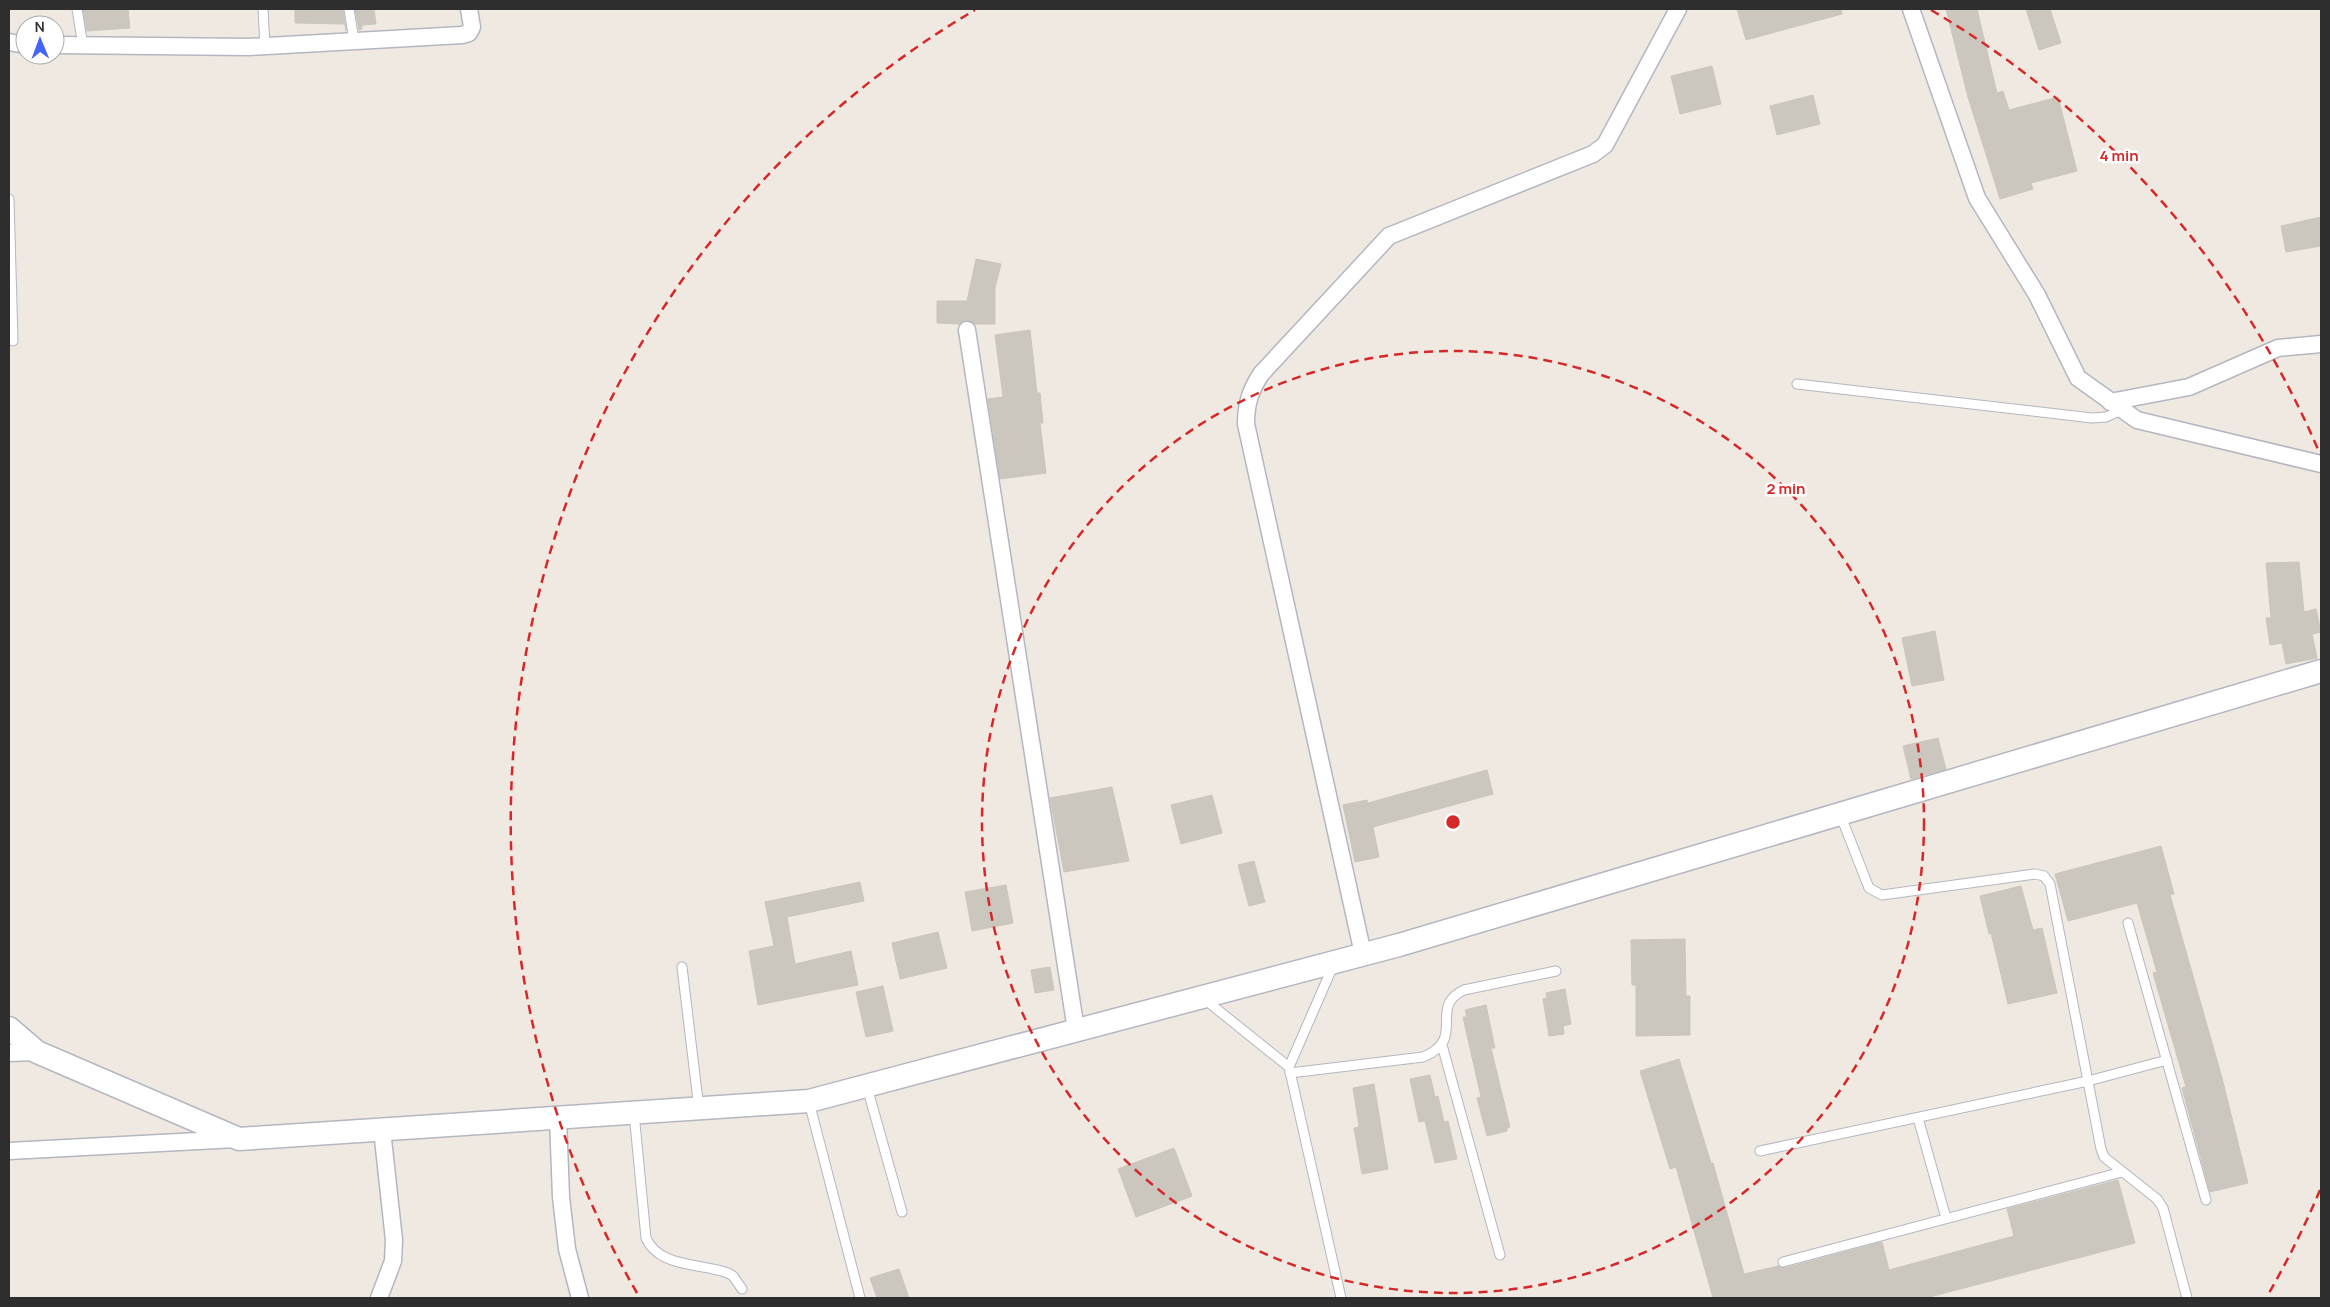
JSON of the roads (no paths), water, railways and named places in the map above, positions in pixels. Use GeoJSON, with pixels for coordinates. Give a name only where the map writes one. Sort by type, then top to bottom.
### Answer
{"type":"FeatureCollection","features":[{"type":"Feature","properties":{"kind":"main road"},"geometry":{"type":"LineString","coordinates":[[9,1028],[37,1052],[238,1139],[809,1101],[1363,954],[2321,671]]}},
{"type":"Feature","properties":{"kind":"street"},"geometry":{"type":"LineString","coordinates":[[65,45],[265,46],[462,35],[468,33],[472,27],[469,9]]}},
{"type":"Feature","properties":{"kind":"street"},"geometry":{"type":"LineString","coordinates":[[1363,954],[1246,424],[1246,405],[1252,388],[1267,367],[1389,236],[1593,154],[1605,145],[1678,9]]}},
{"type":"Feature","properties":{"kind":"street"},"geometry":{"type":"LineString","coordinates":[[1911,9],[1977,198],[2037,295],[2074,372],[2083,382],[2116,406],[2142,421],[2321,464]]}},
{"type":"Feature","properties":{"kind":"street"},"geometry":{"type":"LineString","coordinates":[[967,330],[1076,1030]]}},
{"type":"Feature","properties":{"kind":"street"},"geometry":{"type":"LineString","coordinates":[[2116,406],[2190,387],[2278,348],[2321,344]]}},
{"type":"Feature","properties":{"kind":"street"},"geometry":{"type":"LineString","coordinates":[[9,1053],[37,1052]]}},
{"type":"Feature","properties":{"kind":"street"},"geometry":{"type":"LineString","coordinates":[[558,1118],[561,1197],[567,1249],[580,1298]]}},
{"type":"Feature","properties":{"kind":"street"},"geometry":{"type":"LineString","coordinates":[[379,1298],[393,1261],[394,1240],[382,1130]]}},
{"type":"Feature","properties":{"kind":"street"},"geometry":{"type":"LineString","coordinates":[[9,1151],[238,1139]]}},
{"type":"Feature","properties":{"kind":"lane"},"geometry":{"type":"LineString","coordinates":[[77,9],[83,46]]}},
{"type":"Feature","properties":{"kind":"lane"},"geometry":{"type":"LineString","coordinates":[[263,9],[265,46]]}},
{"type":"Feature","properties":{"kind":"lane"},"geometry":{"type":"LineString","coordinates":[[349,9],[354,41]]}},
{"type":"Feature","properties":{"kind":"lane"},"geometry":{"type":"LineString","coordinates":[[9,199],[13,341]]}},
{"type":"Feature","properties":{"kind":"lane"},"geometry":{"type":"LineString","coordinates":[[1798,384],[2092,418],[2106,417],[2116,406]]}},
{"type":"Feature","properties":{"kind":"lane"},"geometry":{"type":"LineString","coordinates":[[1840,814],[1869,888],[1877,894],[1882,895],[2036,874],[2044,876],[2050,884],[2101,1149],[2104,1157],[2157,1200],[2163,1208],[2187,1298]]}},
{"type":"Feature","properties":{"kind":"lane"},"geometry":{"type":"LineString","coordinates":[[2128,923],[2206,1200]]}},
{"type":"Feature","properties":{"kind":"lane"},"geometry":{"type":"LineString","coordinates":[[1334,962],[1290,1070],[1341,1298]]}},
{"type":"Feature","properties":{"kind":"lane"},"geometry":{"type":"LineString","coordinates":[[682,967],[699,1109]]}},
{"type":"Feature","properties":{"kind":"lane"},"geometry":{"type":"LineString","coordinates":[[1201,997],[1290,1070],[1423,1057],[1434,1053],[1442,1045],[1447,1035],[1447,1008],[1455,994],[1464,990],[1556,971]]}},
{"type":"Feature","properties":{"kind":"lane"},"geometry":{"type":"LineString","coordinates":[[1442,1045],[1500,1255]]}},
{"type":"Feature","properties":{"kind":"lane"},"geometry":{"type":"LineString","coordinates":[[1760,1151],[2088,1081],[2167,1060]]}},
{"type":"Feature","properties":{"kind":"lane"},"geometry":{"type":"LineString","coordinates":[[867,1086],[902,1212]]}},
{"type":"Feature","properties":{"kind":"lane"},"geometry":{"type":"LineString","coordinates":[[809,1101],[860,1298]]}},
{"type":"Feature","properties":{"kind":"lane"},"geometry":{"type":"LineString","coordinates":[[634,1113],[646,1238],[649,1246],[661,1257],[728,1273],[734,1276],[742,1289]]}},
{"type":"Feature","properties":{"kind":"lane"},"geometry":{"type":"LineString","coordinates":[[1918,1118],[1946,1218]]}},
{"type":"Feature","properties":{"kind":"lane"},"geometry":{"type":"LineString","coordinates":[[1783,1262],[2122,1172]]}}]}
